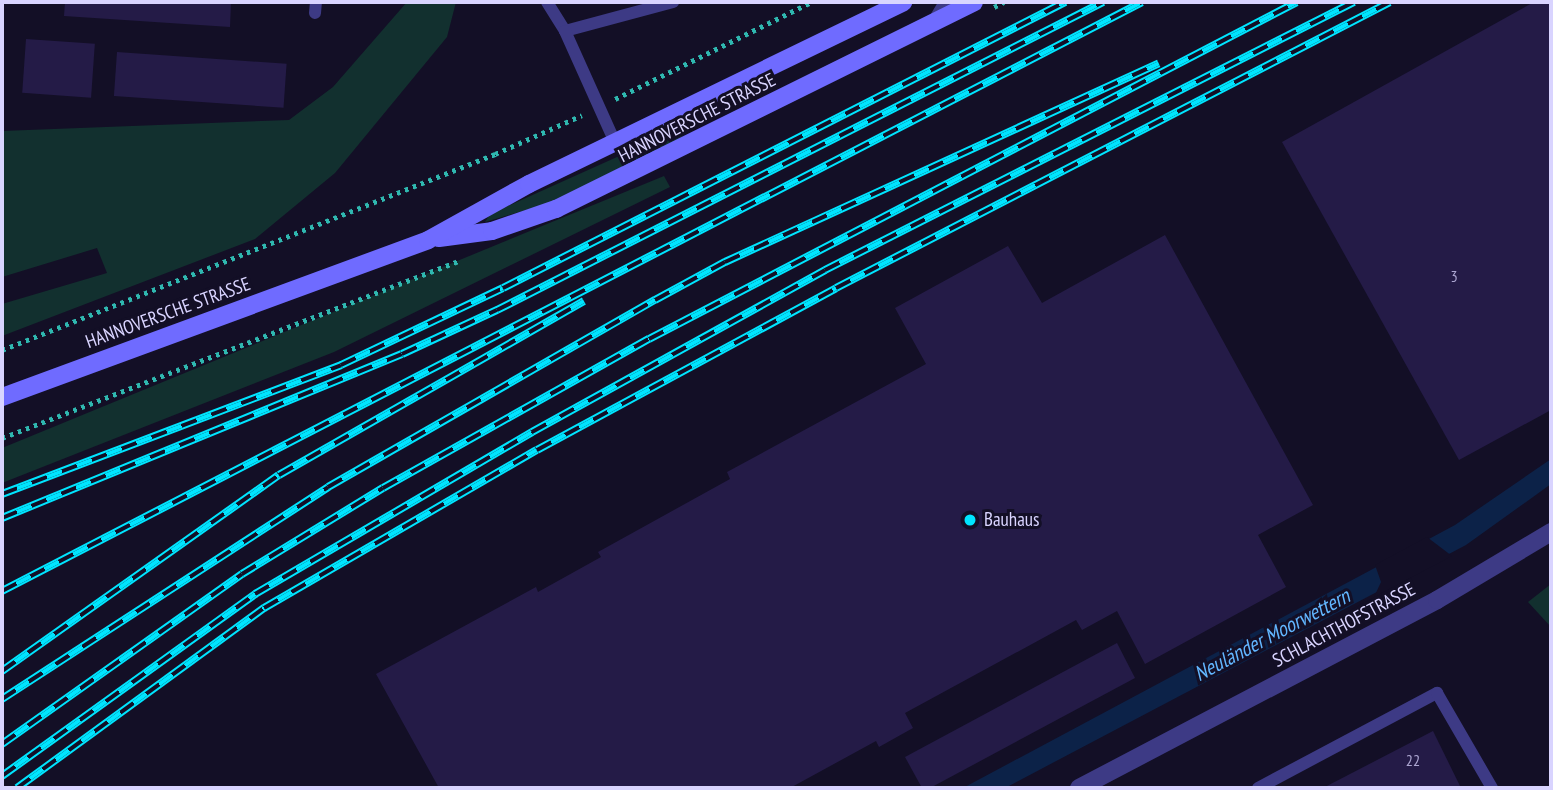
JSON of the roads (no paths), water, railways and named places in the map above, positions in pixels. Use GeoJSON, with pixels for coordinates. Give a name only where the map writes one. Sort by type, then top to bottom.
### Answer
{"type":"FeatureCollection","features":[{"type":"Feature","properties":{"kind":"main road","name":"HANNOVERSCHE STRASSE"},"geometry":{"type":"LineString","coordinates":[[2,397],[428,240],[615,142],[903,2]]}},
{"type":"Feature","properties":{"kind":"main road","name":"HANNOVERSCHE STRASSE"},"geometry":{"type":"LineString","coordinates":[[428,240],[492,232],[556,209],[974,2]]}},
{"type":"Feature","properties":{"kind":"street","name":"SCHLACHTHOFSTRASSE"},"geometry":{"type":"LineString","coordinates":[[1090,785],[1437,600],[1551,531]]}},
{"type":"Feature","properties":{"kind":"lane"},"geometry":{"type":"LineString","coordinates":[[547,2],[565,31],[615,142]]}},
{"type":"Feature","properties":{"kind":"lane"},"geometry":{"type":"LineString","coordinates":[[565,31],[673,2]]}},
{"type":"Feature","properties":{"kind":"lane"},"geometry":{"type":"LineString","coordinates":[[933,22],[945,2]]}},
{"type":"Feature","properties":{"kind":"lane"},"geometry":{"type":"LineString","coordinates":[[1258,788],[1437,693],[1492,788]]}},
{"type":"Feature","properties":{"kind":"water","name":"Neuländer Moorwettern"},"geometry":{"type":"Polygon","coordinates":[[[1551,459],[1551,484],[1466,545],[1005,788],[963,788],[1455,525],[1551,459]]]}},
{"type":"Feature","properties":{"kind":"railway"},"geometry":{"type":"LineString","coordinates":[[2,494],[341,365],[503,288],[1065,2]]}},
{"type":"Feature","properties":{"kind":"railway"},"geometry":{"type":"LineString","coordinates":[[2,518],[402,354],[497,310],[1103,2]]}},
{"type":"Feature","properties":{"kind":"railway"},"geometry":{"type":"LineString","coordinates":[[2,591],[1142,2]]}},
{"type":"Feature","properties":{"kind":"railway"},"geometry":{"type":"LineString","coordinates":[[2,744],[242,574],[383,488],[649,339],[1297,2]]}},
{"type":"Feature","properties":{"kind":"railway"},"geometry":{"type":"LineString","coordinates":[[2,776],[255,594],[532,432],[825,270],[1354,2]]}},
{"type":"Feature","properties":{"kind":"railway"},"geometry":{"type":"LineString","coordinates":[[17,788],[264,608],[537,450],[836,288],[1390,2]]}},
{"type":"Feature","properties":{"kind":"railway"},"geometry":{"type":"LineString","coordinates":[[2,699],[328,487],[655,300],[725,262],[1159,63]]}},
{"type":"Feature","properties":{"kind":"railway"},"geometry":{"type":"LineString","coordinates":[[2,671],[279,475],[584,301]]}},
{"type":"Feature","properties":{"kind":"place","name":"Bauhaus"},"geometry":{"type":"Point","coordinates":[970,520]}}]}
